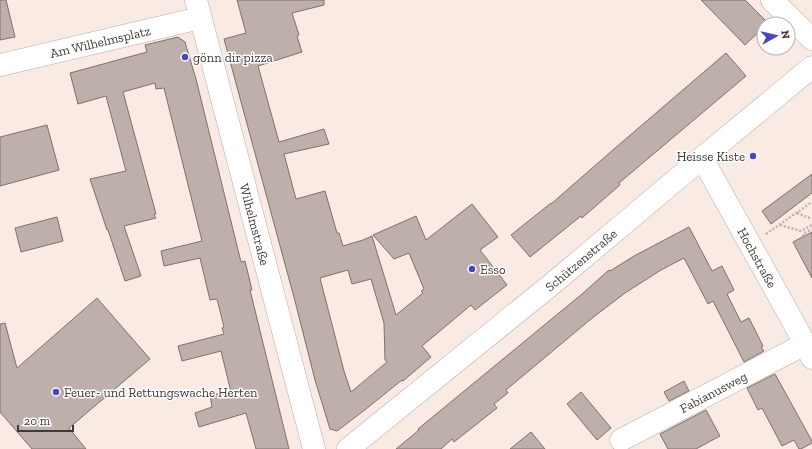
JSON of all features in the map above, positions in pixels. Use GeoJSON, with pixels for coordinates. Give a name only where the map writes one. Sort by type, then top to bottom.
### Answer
{"type":"FeatureCollection","features":[{"type":"Feature","properties":{"kind":"street"},"geometry":{"type":"LineString","coordinates":[[772,0],[812,39]]}},
{"type":"Feature","properties":{"kind":"street","name":"Am Wilhelmsplatz"},"geometry":{"type":"LineString","coordinates":[[0,65],[198,9]]}},
{"type":"Feature","properties":{"kind":"street","name":"Wilhelmstraße"},"geometry":{"type":"LineString","coordinates":[[198,9],[314,449]]}},
{"type":"Feature","properties":{"kind":"street","name":"Schützenstraße"},"geometry":{"type":"LineString","coordinates":[[348,449],[552,284],[812,67]]}},
{"type":"Feature","properties":{"kind":"street","name":"Hochstraße"},"geometry":{"type":"LineString","coordinates":[[702,158],[808,351]]}},
{"type":"Feature","properties":{"kind":"street","name":"Fabianusweg"},"geometry":{"type":"LineString","coordinates":[[622,440],[808,351]]}},
{"type":"Feature","properties":{"kind":"path"},"geometry":{"type":"LineString","coordinates":[[750,245],[811,204]]}},
{"type":"Feature","properties":{"kind":"path"},"geometry":{"type":"LineString","coordinates":[[797,213],[812,219]]}},
{"type":"Feature","properties":{"kind":"path"},"geometry":{"type":"LineString","coordinates":[[780,225],[801,231],[812,225]]}},
{"type":"Feature","properties":{"kind":"path"},"geometry":{"type":"LineString","coordinates":[[804,236],[803,234],[812,229]]}},
{"type":"Feature","properties":{"kind":"building"},"geometry":{"type":"Polygon","coordinates":[[[0,0],[6,0],[15,37],[0,40],[0,0]]]}},
{"type":"Feature","properties":{"kind":"building"},"geometry":{"type":"Polygon","coordinates":[[[237,0],[324,0],[324,5],[292,13],[299,35],[297,36],[302,52],[258,66],[279,142],[324,129],[329,144],[284,154],[296,199],[325,191],[337,233],[339,233],[343,246],[372,236],[396,315],[423,293],[421,291],[424,289],[409,253],[394,259],[373,235],[416,216],[426,240],[472,204],[498,237],[480,250],[507,285],[475,310],[471,305],[422,346],[431,357],[403,381],[402,380],[337,431],[330,429],[315,380],[224,39],[246,33],[237,0]],[[348,270],[320,278],[344,371],[351,392],[387,362],[385,360],[384,323],[371,279],[352,284],[348,270]]]}},
{"type":"Feature","properties":{"kind":"building"},"geometry":{"type":"Polygon","coordinates":[[[701,0],[745,0],[761,16],[756,16],[756,35],[745,45],[701,0]]]}},
{"type":"Feature","properties":{"kind":"building"},"geometry":{"type":"Polygon","coordinates":[[[178,37],[185,42],[196,79],[241,262],[245,261],[252,290],[250,290],[289,449],[256,449],[246,413],[199,427],[195,413],[212,407],[210,395],[231,392],[221,351],[182,361],[178,346],[224,334],[222,328],[224,327],[217,299],[210,300],[200,258],[164,266],[161,251],[202,241],[164,88],[156,89],[155,83],[123,92],[156,214],[154,215],[156,218],[124,226],[141,276],[125,281],[90,179],[126,171],[106,96],[78,104],[70,73],[147,52],[145,45],[178,37]]]}},
{"type":"Feature","properties":{"kind":"building"},"geometry":{"type":"Polygon","coordinates":[[[726,53],[746,76],[619,183],[620,185],[582,218],[581,216],[530,257],[511,235],[551,204],[726,53]]]}},
{"type":"Feature","properties":{"kind":"building"},"geometry":{"type":"Polygon","coordinates":[[[47,125],[59,170],[0,186],[0,137],[47,125]]]}},
{"type":"Feature","properties":{"kind":"building"},"geometry":{"type":"Polygon","coordinates":[[[812,174],[812,193],[771,224],[762,211],[812,174]]]}},
{"type":"Feature","properties":{"kind":"building"},"geometry":{"type":"Polygon","coordinates":[[[57,217],[63,241],[21,252],[15,228],[57,217]]]}},
{"type":"Feature","properties":{"kind":"building"},"geometry":{"type":"Polygon","coordinates":[[[689,227],[712,271],[722,266],[734,290],[727,294],[741,322],[749,318],[764,351],[744,362],[713,301],[708,304],[684,258],[661,270],[625,293],[591,319],[506,390],[508,393],[494,404],[497,408],[454,442],[452,439],[441,449],[396,449],[609,270],[610,271],[634,256],[689,227]]]}},
{"type":"Feature","properties":{"kind":"building"},"geometry":{"type":"Polygon","coordinates":[[[812,232],[812,278],[793,242],[812,232]]]}},
{"type":"Feature","properties":{"kind":"building","name":"Feuer- und Rettungswache Herten"},"geometry":{"type":"Polygon","coordinates":[[[97,298],[150,359],[69,428],[86,449],[32,449],[0,412],[0,324],[5,323],[17,368],[97,298]]]}},
{"type":"Feature","properties":{"kind":"building"},"geometry":{"type":"Polygon","coordinates":[[[775,374],[812,441],[812,443],[801,449],[799,449],[794,440],[782,446],[762,408],[758,410],[747,388],[775,374]]]}},
{"type":"Feature","properties":{"kind":"building"},"geometry":{"type":"Polygon","coordinates":[[[684,381],[689,391],[669,401],[664,392],[684,381]]]}},
{"type":"Feature","properties":{"kind":"building"},"geometry":{"type":"Polygon","coordinates":[[[581,392],[611,428],[597,440],[567,404],[581,392]]]}},
{"type":"Feature","properties":{"kind":"building"},"geometry":{"type":"Polygon","coordinates":[[[706,410],[720,436],[696,449],[668,449],[660,434],[706,410]]]}},
{"type":"Feature","properties":{"kind":"building"},"geometry":{"type":"Polygon","coordinates":[[[531,432],[545,449],[510,449],[531,432]]]}},
{"type":"Feature","properties":{"kind":"place","name":"gönn dir pizza"},"geometry":{"type":"Point","coordinates":[185,57]}},
{"type":"Feature","properties":{"kind":"place","name":"Heisse Kiste"},"geometry":{"type":"Point","coordinates":[753,156]}},
{"type":"Feature","properties":{"kind":"place","name":"Esso"},"geometry":{"type":"Point","coordinates":[472,269]}},
{"type":"Feature","properties":{"kind":"place","name":"Feuer- und Rettungswache Herten"},"geometry":{"type":"Point","coordinates":[56,392]}}]}
